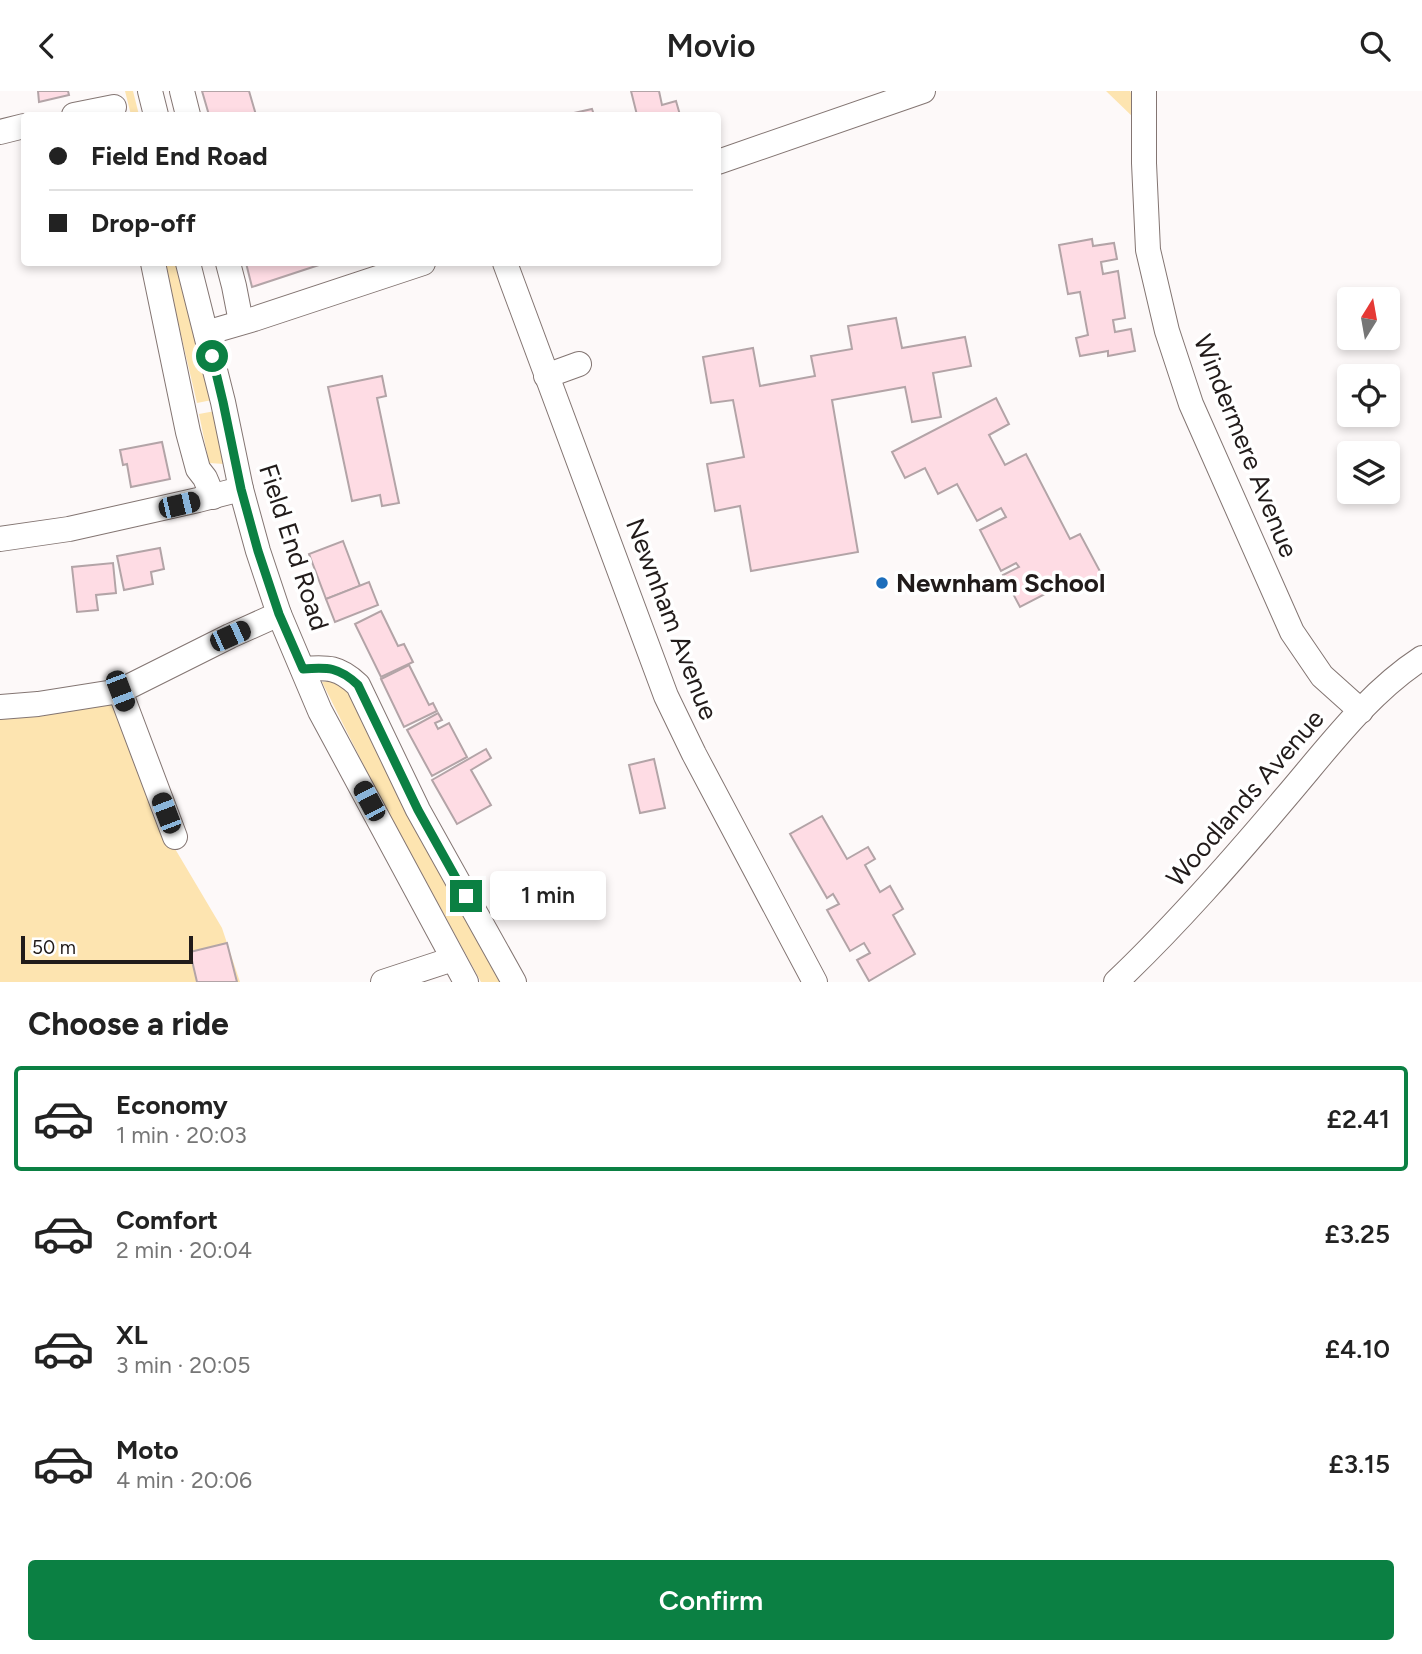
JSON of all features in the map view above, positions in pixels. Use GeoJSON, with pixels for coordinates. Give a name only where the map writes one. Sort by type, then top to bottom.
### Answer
{"type":"FeatureCollection","features":[{"type":"Feature","properties":{"kind":"street"},"geometry":{"type":"LineString","coordinates":[[150,91],[155,112]]}},
{"type":"Feature","properties":{"kind":"street"},"geometry":{"type":"LineString","coordinates":[[182,91],[187,112]]}},
{"type":"Feature","properties":{"kind":"street"},"geometry":{"type":"LineString","coordinates":[[721,161],[923,91]]}},
{"type":"Feature","properties":{"kind":"street","name":"Windermere Avenue"},"geometry":{"type":"LineString","coordinates":[[1144,91],[1148,250],[1167,331],[1191,404],[1292,632],[1322,676],[1361,711]]}},
{"type":"Feature","properties":{"kind":"street"},"geometry":{"type":"LineString","coordinates":[[86,112],[113,105]]}},
{"type":"Feature","properties":{"kind":"street"},"geometry":{"type":"LineString","coordinates":[[0,132],[21,128]]}},
{"type":"Feature","properties":{"kind":"street"},"geometry":{"type":"LineString","coordinates":[[154,266],[188,432],[198,469],[213,497]]}},
{"type":"Feature","properties":{"kind":"street","name":"Field End Road"},"geometry":{"type":"LineString","coordinates":[[189,266],[223,402],[241,489],[279,614],[320,711],[466,982]]}},
{"type":"Feature","properties":{"kind":"street"},"geometry":{"type":"LineString","coordinates":[[229,266],[241,322]]}},
{"type":"Feature","properties":{"kind":"street"},"geometry":{"type":"LineString","coordinates":[[206,333],[414,266]]}},
{"type":"Feature","properties":{"kind":"street","name":"Newnham Avenue"},"geometry":{"type":"LineString","coordinates":[[506,266],[666,696],[815,982]]}},
{"type":"Feature","properties":{"kind":"street"},"geometry":{"type":"LineString","coordinates":[[546,376],[579,364]]}},
{"type":"Feature","properties":{"kind":"street"},"geometry":{"type":"LineString","coordinates":[[0,539],[69,529],[241,489]]}},
{"type":"Feature","properties":{"kind":"street"},"geometry":{"type":"LineString","coordinates":[[0,707],[120,691],[279,614]]}},
{"type":"Feature","properties":{"kind":"street","name":"Woodlands Avenue"},"geometry":{"type":"LineString","coordinates":[[1116,982],[1224,868],[1361,711],[1402,671],[1422,658]]}},
{"type":"Feature","properties":{"kind":"street"},"geometry":{"type":"LineString","coordinates":[[303,669],[323,667],[346,673],[358,685],[418,810],[514,982]]}},
{"type":"Feature","properties":{"kind":"street"},"geometry":{"type":"LineString","coordinates":[[120,691],[175,837]]}},
{"type":"Feature","properties":{"kind":"street"},"geometry":{"type":"LineString","coordinates":[[383,982],[453,959]]}},
{"type":"Feature","properties":{"kind":"shaded area"},"geometry":{"type":"Polygon","coordinates":[[[125,91],[133,91],[138,112],[130,112],[125,91]]]}},
{"type":"Feature","properties":{"kind":"shaded area"},"geometry":{"type":"Polygon","coordinates":[[[1106,91],[1130,91],[1134,99],[1135,119],[1106,91]]]}},
{"type":"Feature","properties":{"kind":"shaded area"},"geometry":{"type":"Polygon","coordinates":[[[165,266],[178,266],[212,400],[197,403],[165,266]]]}},
{"type":"Feature","properties":{"kind":"shaded area"},"geometry":{"type":"Polygon","coordinates":[[[215,411],[224,464],[209,463],[199,414],[215,411]]]}},
{"type":"Feature","properties":{"kind":"shaded area"},"geometry":{"type":"Polygon","coordinates":[[[342,679],[398,794],[501,982],[481,982],[378,794],[322,682],[342,679]]]}},
{"type":"Feature","properties":{"kind":"shaded area"},"geometry":{"type":"Polygon","coordinates":[[[113,701],[158,820],[222,928],[240,982],[0,982],[0,716],[113,701]]]}},
{"type":"Feature","properties":{"kind":"building"},"geometry":{"type":"Polygon","coordinates":[[[38,91],[68,91],[69,95],[39,102],[38,91]]]}},
{"type":"Feature","properties":{"kind":"building"},"geometry":{"type":"Polygon","coordinates":[[[202,91],[249,91],[255,112],[208,112],[202,91]]]}},
{"type":"Feature","properties":{"kind":"building"},"geometry":{"type":"Polygon","coordinates":[[[631,91],[659,91],[662,105],[676,101],[679,112],[636,112],[631,91]]]}},
{"type":"Feature","properties":{"kind":"building"},"geometry":{"type":"Polygon","coordinates":[[[1092,239],[1093,246],[1114,243],[1117,259],[1101,262],[1103,274],[1118,271],[1125,318],[1113,320],[1115,332],[1131,329],[1135,351],[1108,356],[1108,351],[1080,356],[1076,338],[1088,335],[1080,292],[1068,294],[1059,245],[1092,239]]]}},
{"type":"Feature","properties":{"kind":"building"},"geometry":{"type":"Polygon","coordinates":[[[247,266],[316,266],[252,287],[247,266]]]}},
{"type":"Feature","properties":{"kind":"building"},"geometry":{"type":"Polygon","coordinates":[[[896,318],[902,348],[965,337],[971,366],[933,373],[941,417],[912,422],[905,387],[832,400],[858,552],[751,571],[740,506],[715,511],[707,464],[744,457],[733,400],[711,403],[703,357],[753,348],[760,386],[815,376],[811,356],[852,349],[848,326],[896,318]]]}},
{"type":"Feature","properties":{"kind":"building"},"geometry":{"type":"Polygon","coordinates":[[[382,376],[386,396],[377,398],[399,503],[382,506],[380,495],[352,501],[328,387],[382,376]]]}},
{"type":"Feature","properties":{"kind":"building"},"geometry":{"type":"Polygon","coordinates":[[[996,398],[1009,424],[989,435],[1005,465],[1026,454],[1070,539],[1080,534],[1103,577],[1071,593],[1066,583],[1020,607],[1003,575],[1019,567],[1016,563],[1001,571],[980,530],[1006,517],[1001,508],[977,521],[957,484],[938,494],[925,468],[905,478],[892,452],[996,398]]]}},
{"type":"Feature","properties":{"kind":"building"},"geometry":{"type":"Polygon","coordinates":[[[162,442],[170,479],[131,487],[127,464],[123,465],[120,450],[162,442]]]}},
{"type":"Feature","properties":{"kind":"building"},"geometry":{"type":"Polygon","coordinates":[[[343,541],[360,586],[326,599],[309,554],[343,541]]]}},
{"type":"Feature","properties":{"kind":"building"},"geometry":{"type":"Polygon","coordinates":[[[160,548],[164,569],[151,572],[153,584],[124,590],[117,556],[160,548]]]}},
{"type":"Feature","properties":{"kind":"building"},"geometry":{"type":"Polygon","coordinates":[[[113,563],[116,593],[96,595],[98,610],[77,612],[72,567],[113,563]]]}},
{"type":"Feature","properties":{"kind":"building"},"geometry":{"type":"Polygon","coordinates":[[[369,582],[378,605],[335,622],[326,599],[369,582]]]}},
{"type":"Feature","properties":{"kind":"building"},"geometry":{"type":"Polygon","coordinates":[[[381,611],[398,646],[404,644],[413,662],[381,677],[355,624],[381,611]]]}},
{"type":"Feature","properties":{"kind":"building"},"geometry":{"type":"Polygon","coordinates":[[[409,665],[429,705],[433,703],[437,711],[404,727],[381,679],[409,665]]]}},
{"type":"Feature","properties":{"kind":"building"},"geometry":{"type":"Polygon","coordinates":[[[438,713],[442,720],[435,723],[438,729],[449,723],[467,757],[432,776],[407,730],[438,713]]]}},
{"type":"Feature","properties":{"kind":"building"},"geometry":{"type":"Polygon","coordinates":[[[486,749],[491,758],[471,770],[491,805],[457,824],[432,780],[486,749]]]}},
{"type":"Feature","properties":{"kind":"building"},"geometry":{"type":"Polygon","coordinates":[[[654,759],[665,808],[640,813],[629,765],[654,759]]]}},
{"type":"Feature","properties":{"kind":"building"},"geometry":{"type":"Polygon","coordinates":[[[822,816],[847,859],[868,847],[875,859],[865,865],[880,892],[890,886],[903,909],[893,915],[915,954],[869,981],[857,960],[870,953],[864,943],[850,951],[827,910],[839,904],[833,894],[827,898],[790,834],[822,816]]]}},
{"type":"Feature","properties":{"kind":"building"},"geometry":{"type":"Polygon","coordinates":[[[227,943],[237,982],[197,982],[190,952],[227,943]]]}},
{"type":"Feature","properties":{"kind":"place","name":"Newnham School"},"geometry":{"type":"Point","coordinates":[882,583]}},
{"type":"Feature","properties":{"kind":"route"},"geometry":{"type":"LineString","coordinates":[[212,356],[241,489],[258,551],[279,614],[303,669],[323,667],[346,673],[358,685],[418,810],[466,896]]}}]}
